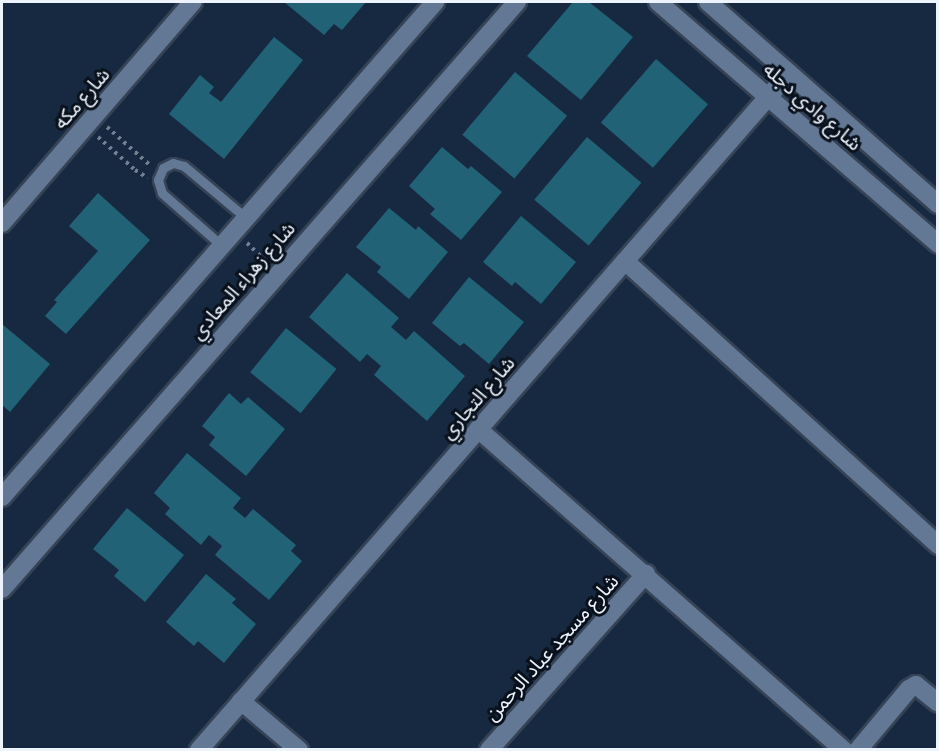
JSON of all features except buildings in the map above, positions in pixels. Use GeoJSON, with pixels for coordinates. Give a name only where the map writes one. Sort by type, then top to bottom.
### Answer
{"type":"FeatureCollection","features":[{"type":"Feature","properties":{"kind":"street","name":"شارع مكه"},"geometry":{"type":"LineString","coordinates":[[2,223],[193,2]]}},
{"type":"Feature","properties":{"kind":"street","name":"شارع زهراء المعادي"},"geometry":{"type":"LineString","coordinates":[[2,497],[435,2]]}},
{"type":"Feature","properties":{"kind":"street","name":"شارع زهراء المعادي"},"geometry":{"type":"LineString","coordinates":[[2,589],[517,2]]}},
{"type":"Feature","properties":{"kind":"street","name":"شارع وادي دجله"},"geometry":{"type":"LineString","coordinates":[[708,2],[938,204]]}},
{"type":"Feature","properties":{"kind":"street","name":"شارع وادي دجله"},"geometry":{"type":"LineString","coordinates":[[670,5],[769,97],[938,244]]}},
{"type":"Feature","properties":{"kind":"street","name":"شارع التجاري"},"geometry":{"type":"LineString","coordinates":[[199,750],[789,73]]}},
{"type":"Feature","properties":{"kind":"street"},"geometry":{"type":"LineString","coordinates":[[626,261],[938,545]]}},
{"type":"Feature","properties":{"kind":"street"},"geometry":{"type":"LineString","coordinates":[[478,429],[844,750]]}},
{"type":"Feature","properties":{"kind":"street","name":"شارع مسجد عباد الرحمن"},"geometry":{"type":"LineString","coordinates":[[489,750],[646,574]]}},
{"type":"Feature","properties":{"kind":"street"},"geometry":{"type":"LineString","coordinates":[[858,750],[909,689],[916,685],[938,703]]}},
{"type":"Feature","properties":{"kind":"street"},"geometry":{"type":"LineString","coordinates":[[241,701],[299,750]]}},
{"type":"Feature","properties":{"kind":"lane"},"geometry":{"type":"LineString","coordinates":[[221,245],[162,192],[158,177],[168,165],[184,166],[240,225]]}},
{"type":"Feature","properties":{"kind":"path"},"geometry":{"type":"LineString","coordinates":[[116,135],[158,177]]}},
{"type":"Feature","properties":{"kind":"path"},"geometry":{"type":"LineString","coordinates":[[107,145],[141,174],[158,177]]}},
{"type":"Feature","properties":{"kind":"path"},"geometry":{"type":"LineString","coordinates":[[240,225],[279,273]]}}]}
